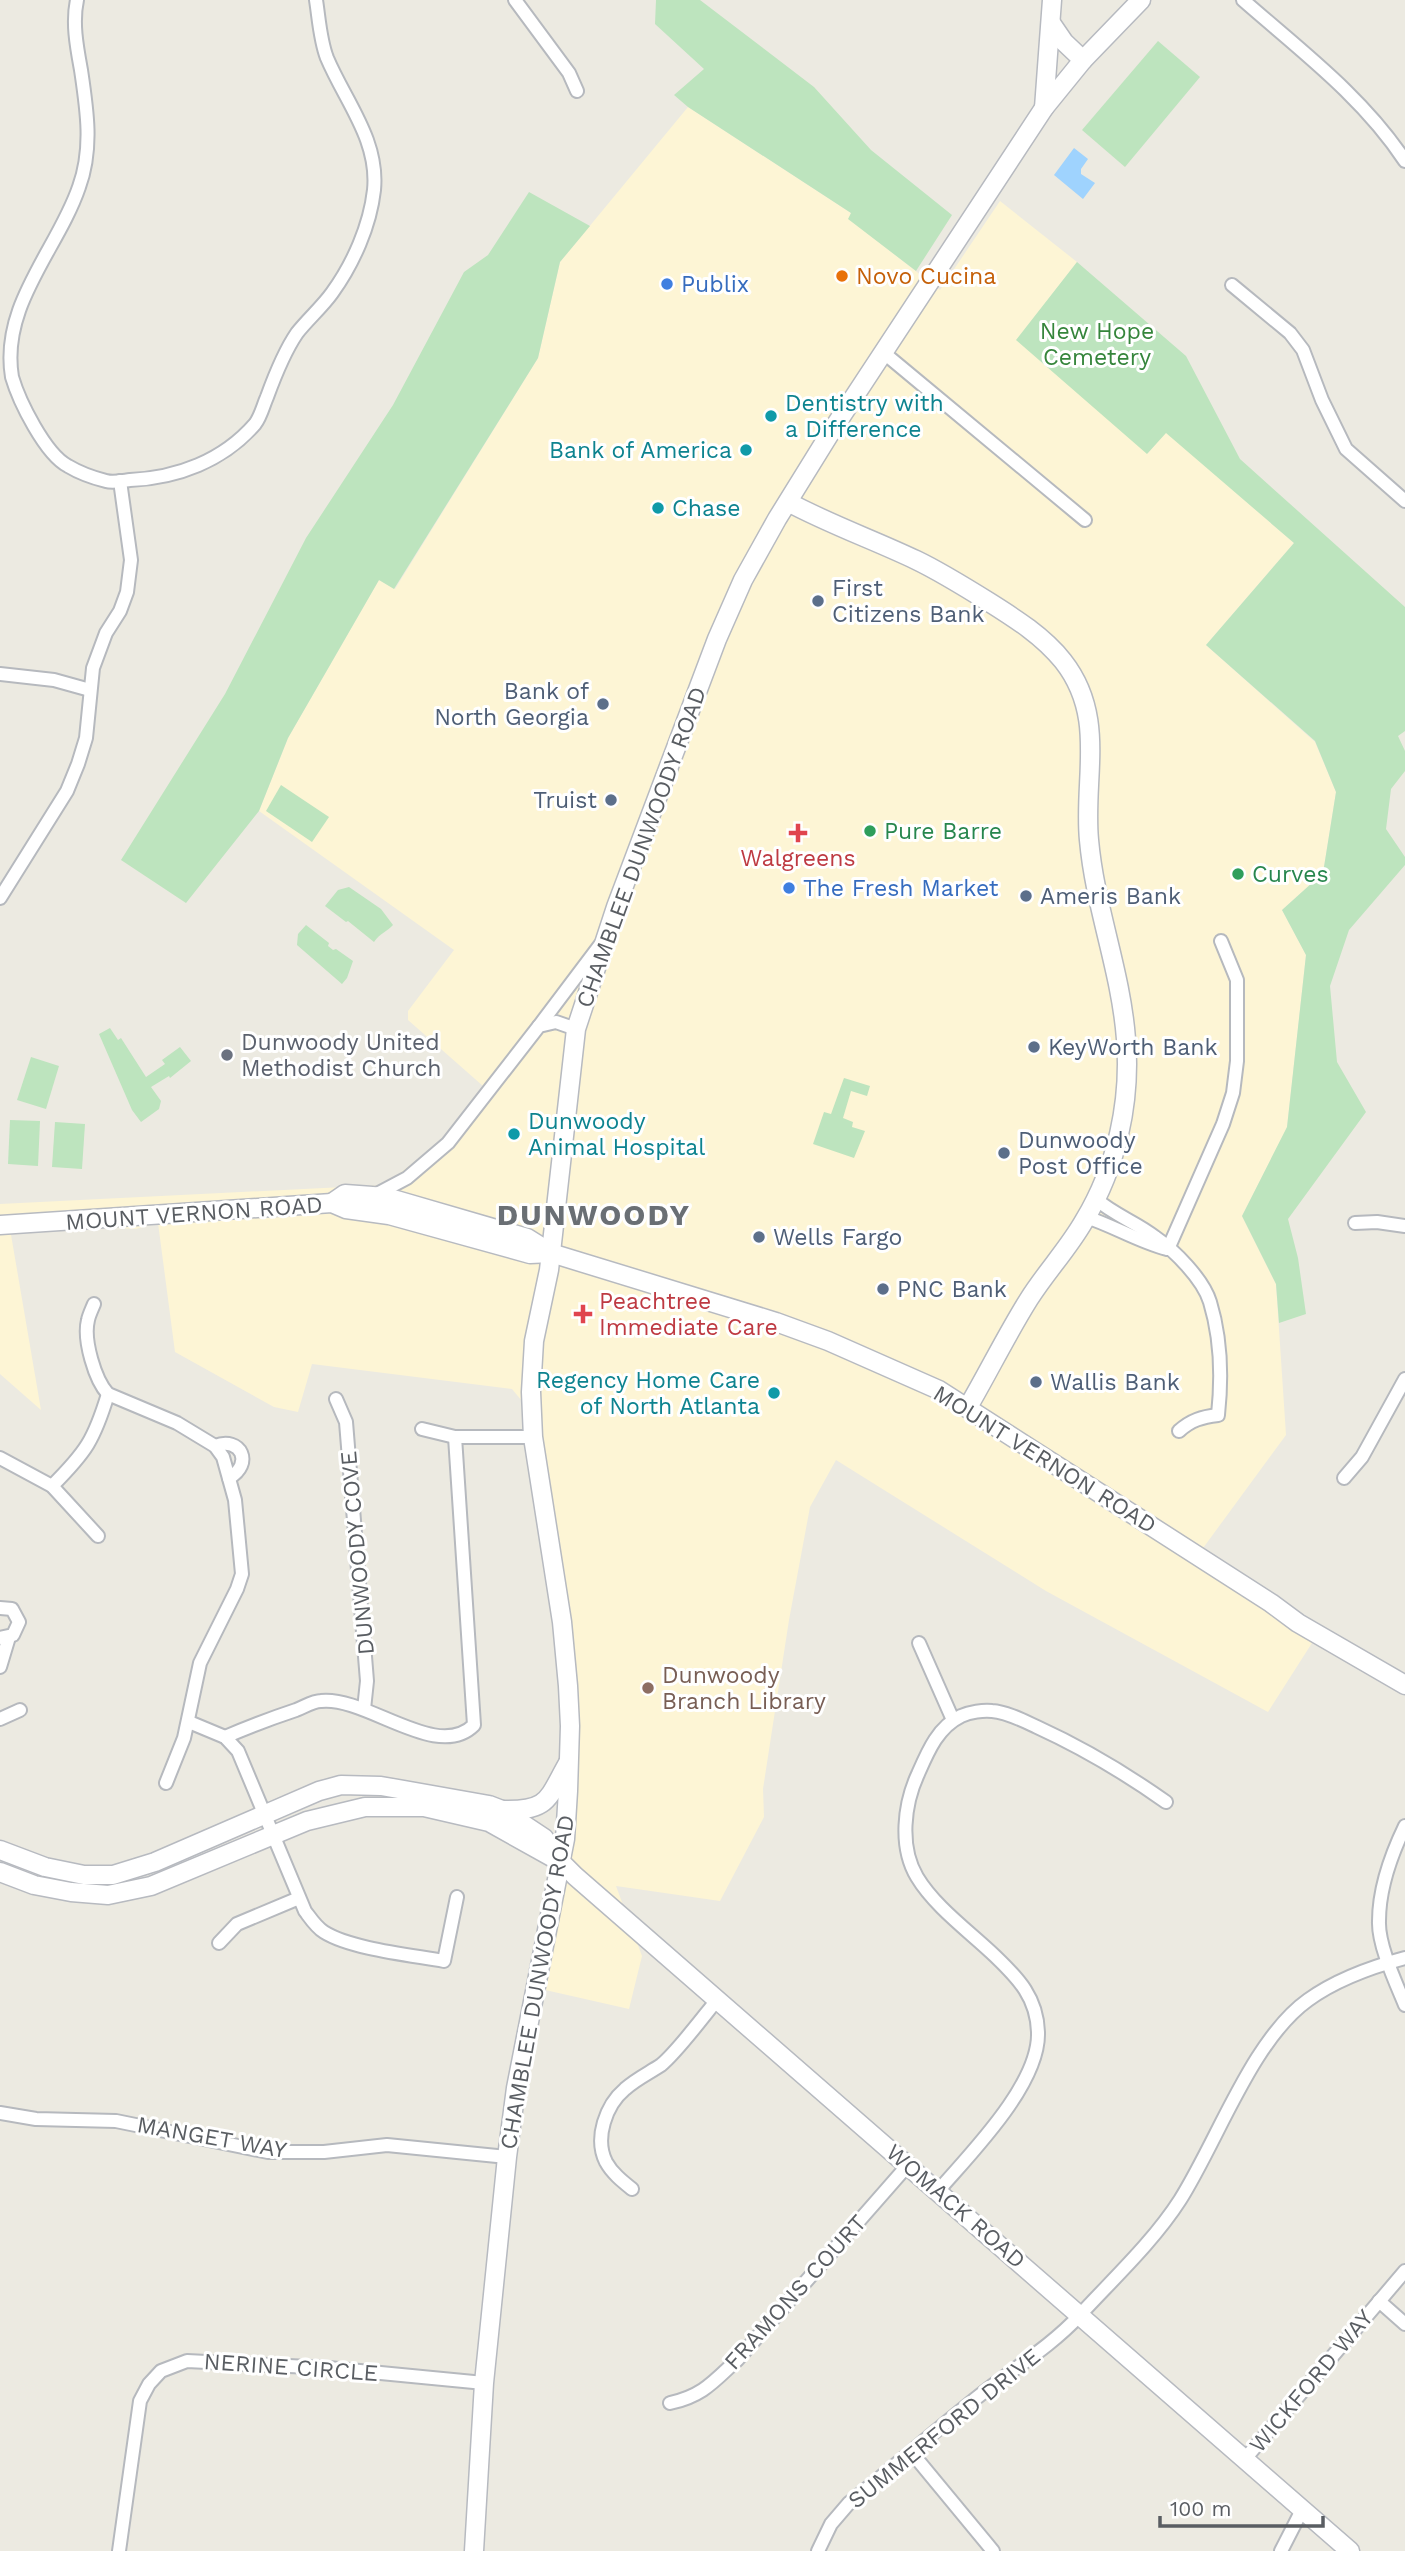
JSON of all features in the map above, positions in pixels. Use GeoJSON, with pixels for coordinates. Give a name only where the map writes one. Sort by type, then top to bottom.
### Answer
{"type":"FeatureCollection","features":[{"type":"Feature","properties":{"kind":"street"},"geometry":{"type":"LineString","coordinates":[[77,0],[76,41],[88,123],[87,159],[79,189],[21,296],[9,344],[12,375],[25,410],[45,442],[65,465],[108,482],[152,479],[187,469],[209,461],[237,442],[258,420],[284,356],[297,333],[331,295],[361,240],[374,190],[370,146],[326,56],[316,0]]}},
{"type":"Feature","properties":{"kind":"street"},"geometry":{"type":"LineString","coordinates":[[515,0],[569,74],[577,91]]}},
{"type":"Feature","properties":{"kind":"street","name":"CHAMBLEE DUNWOODY ROAD"},"geometry":{"type":"LineString","coordinates":[[474,2551],[484,2383],[507,2157],[516,2088],[561,1862],[568,1791],[570,1726],[562,1622],[533,1437],[532,1357],[551,1253],[576,1029],[604,939],[717,639],[744,578],[829,435],[1044,108],[1052,0]]}},
{"type":"Feature","properties":{"kind":"street"},"geometry":{"type":"LineString","coordinates":[[1044,108],[1083,60],[1141,0]]}},
{"type":"Feature","properties":{"kind":"street"},"geometry":{"type":"LineString","coordinates":[[1243,0],[1335,80],[1382,129],[1405,161]]}},
{"type":"Feature","properties":{"kind":"street"},"geometry":{"type":"LineString","coordinates":[[1051,23],[1064,42],[1083,60]]}},
{"type":"Feature","properties":{"kind":"street"},"geometry":{"type":"LineString","coordinates":[[1232,285],[1290,333],[1303,350],[1322,400],[1346,449],[1404,498]]}},
{"type":"Feature","properties":{"kind":"street"},"geometry":{"type":"LineString","coordinates":[[884,353],[1085,520]]}},
{"type":"Feature","properties":{"kind":"street"},"geometry":{"type":"LineString","coordinates":[[0,898],[66,791],[86,738],[90,691],[98,652],[127,592],[131,560],[120,481]]}},
{"type":"Feature","properties":{"kind":"street"},"geometry":{"type":"LineString","coordinates":[[788,502],[919,562],[978,596],[1038,636],[1063,661],[1074,677],[1086,706],[1091,745],[1088,833],[1092,870],[1124,1017],[1127,1048],[1127,1081],[1122,1121],[1108,1170],[1096,1199],[1027,1301],[968,1407]]}},
{"type":"Feature","properties":{"kind":"street"},"geometry":{"type":"LineString","coordinates":[[0,674],[54,680],[90,691]]}},
{"type":"Feature","properties":{"kind":"street"},"geometry":{"type":"LineString","coordinates":[[375,1195],[407,1178],[435,1156],[464,1124],[604,939]]}},
{"type":"Feature","properties":{"kind":"street"},"geometry":{"type":"LineString","coordinates":[[1168,1249],[1223,1124],[1233,1093],[1238,1049],[1237,980],[1221,941]]}},
{"type":"Feature","properties":{"kind":"street"},"geometry":{"type":"LineString","coordinates":[[539,1026],[556,1022],[576,1029]]}},
{"type":"Feature","properties":{"kind":"street"},"geometry":{"type":"LineString","coordinates":[[407,1178],[408,1193],[415,1205]]}},
{"type":"Feature","properties":{"kind":"street"},"geometry":{"type":"LineString","coordinates":[[332,1203],[345,1194],[375,1195],[527,1238],[551,1253]]}},
{"type":"Feature","properties":{"kind":"street"},"geometry":{"type":"LineString","coordinates":[[1096,1199],[1109,1211],[1157,1237],[1196,1276],[1210,1300],[1221,1385],[1217,1415],[1187,1423],[1179,1431]]}},
{"type":"Feature","properties":{"kind":"street","name":"MOUNT VERNON ROAD"},"geometry":{"type":"LineString","coordinates":[[0,1225],[332,1203],[346,1209],[389,1215],[530,1254],[551,1253],[742,1311],[828,1341],[939,1390],[1298,1623],[1405,1685]]}},
{"type":"Feature","properties":{"kind":"street"},"geometry":{"type":"LineString","coordinates":[[1086,1217],[1168,1249]]}},
{"type":"Feature","properties":{"kind":"street"},"geometry":{"type":"LineString","coordinates":[[1355,1223],[1377,1222],[1405,1226]]}},
{"type":"Feature","properties":{"kind":"street"},"geometry":{"type":"LineString","coordinates":[[0,1233],[20,1224]]}},
{"type":"Feature","properties":{"kind":"street"},"geometry":{"type":"LineString","coordinates":[[94,1304],[88,1320],[86,1339],[100,1386],[108,1394],[177,1423],[215,1446],[223,1457],[235,1500],[242,1574],[200,1663],[189,1722],[166,1783]]}},
{"type":"Feature","properties":{"kind":"street"},"geometry":{"type":"LineString","coordinates":[[1343,1478],[1362,1457],[1405,1379]]}},
{"type":"Feature","properties":{"kind":"street"},"geometry":{"type":"LineString","coordinates":[[52,1486],[77,1461],[93,1439],[108,1394]]}},
{"type":"Feature","properties":{"kind":"street","name":"DUNWOODY COVE"},"geometry":{"type":"LineString","coordinates":[[336,1399],[346,1422],[367,1681],[364,1709]]}},
{"type":"Feature","properties":{"kind":"street"},"geometry":{"type":"LineString","coordinates":[[422,1429],[456,1437],[533,1437]]}},
{"type":"Feature","properties":{"kind":"street"},"geometry":{"type":"LineString","coordinates":[[225,1737],[321,1700],[353,1704],[420,1732],[450,1737],[465,1734],[474,1725],[456,1437]]}},
{"type":"Feature","properties":{"kind":"street"},"geometry":{"type":"LineString","coordinates":[[0,1458],[52,1486],[97,1536]]}},
{"type":"Feature","properties":{"kind":"street"},"geometry":{"type":"LineString","coordinates":[[0,1608],[12,1609],[18,1617],[16,1631],[4,1638],[0,1667]]}},
{"type":"Feature","properties":{"kind":"street"},"geometry":{"type":"LineString","coordinates":[[919,1643],[953,1720]]}},
{"type":"Feature","properties":{"kind":"street"},"geometry":{"type":"LineString","coordinates":[[0,1719],[20,1710]]}},
{"type":"Feature","properties":{"kind":"street"},"geometry":{"type":"LineString","coordinates":[[938,2191],[992,2129],[1018,2091],[1033,2059],[1038,2035],[1036,2011],[1028,1990],[938,1902],[917,1877],[910,1860],[906,1837],[907,1811],[915,1780],[937,1736],[953,1720],[968,1713],[993,1711],[1020,1719],[1074,1744],[1166,1801]]}},
{"type":"Feature","properties":{"kind":"street"},"geometry":{"type":"LineString","coordinates":[[189,1722],[225,1737],[238,1751],[299,1898],[312,1921],[321,1930],[332,1936],[371,1947],[444,1961],[457,1897]]}},
{"type":"Feature","properties":{"kind":"street"},"geometry":{"type":"LineString","coordinates":[[502,1810],[527,1811],[538,1808],[549,1797],[568,1763]]}},
{"type":"Feature","properties":{"kind":"street"},"geometry":{"type":"LineString","coordinates":[[0,1850],[45,1867],[84,1875],[113,1875],[155,1862],[319,1791],[341,1785],[381,1786],[489,1805],[502,1810],[544,1838],[561,1862]]}},
{"type":"Feature","properties":{"kind":"street"},"geometry":{"type":"LineString","coordinates":[[0,1872],[46,1887],[108,1895],[150,1886],[307,1821],[365,1807],[424,1807],[489,1822],[561,1862]]}},
{"type":"Feature","properties":{"kind":"street"},"geometry":{"type":"LineString","coordinates":[[1405,1826],[1392,1853],[1378,1923],[1388,1963],[1405,2005]]}},
{"type":"Feature","properties":{"kind":"street","name":"WOMACK ROAD"},"geometry":{"type":"LineString","coordinates":[[561,1862],[1350,2551]]}},
{"type":"Feature","properties":{"kind":"street"},"geometry":{"type":"LineString","coordinates":[[219,1943],[237,1924],[299,1898]]}},
{"type":"Feature","properties":{"kind":"street","name":"SUMMERFORD DRIVE"},"geometry":{"type":"LineString","coordinates":[[818,2551],[831,2524],[849,2503],[985,2391],[1032,2357],[1081,2314],[1144,2245],[1178,2203],[1203,2163],[1259,2055],[1280,2026],[1306,2001],[1325,1989],[1374,1966],[1405,1958]]}},
{"type":"Feature","properties":{"kind":"street"},"geometry":{"type":"LineString","coordinates":[[632,2189],[617,2176],[606,2161],[601,2141],[604,2121],[623,2090],[662,2064],[717,2000]]}},
{"type":"Feature","properties":{"kind":"street","name":"MANGET WAY"},"geometry":{"type":"LineString","coordinates":[[0,2113],[36,2119],[117,2121],[268,2152],[324,2152],[387,2145],[507,2157]]}},
{"type":"Feature","properties":{"kind":"street","name":"FRAMONS COURT"},"geometry":{"type":"LineString","coordinates":[[670,2403],[691,2398],[709,2386],[738,2359],[908,2165]]}},
{"type":"Feature","properties":{"kind":"street","name":"WICKFORD WAY"},"geometry":{"type":"LineString","coordinates":[[1244,2460],[1405,2271]]}},
{"type":"Feature","properties":{"kind":"street"},"geometry":{"type":"LineString","coordinates":[[1379,2301],[1405,2324]]}},
{"type":"Feature","properties":{"kind":"street","name":"NERINE CIRCLE"},"geometry":{"type":"LineString","coordinates":[[120,2551],[140,2402],[149,2384],[161,2371],[187,2361],[330,2368],[484,2383]]}},
{"type":"Feature","properties":{"kind":"street"},"geometry":{"type":"LineString","coordinates":[[912,2453],[993,2551]]}},
{"type":"Feature","properties":{"kind":"street"},"geometry":{"type":"LineString","coordinates":[[1281,2551],[1301,2510]]}},
{"type":"Feature","properties":{"kind":"shaded area"},"geometry":{"type":"Polygon","coordinates":[[[688,107],[851,213],[849,219],[940,290],[1000,201],[1077,262],[1017,340],[1148,453],[1166,432],[1294,543],[1206,645],[1315,742],[1336,792],[1323,873],[1282,910],[1306,955],[1287,1128],[1242,1216],[1276,1284],[1286,1435],[1195,1559],[1303,1633],[1312,1643],[1268,1712],[1046,1591],[836,1460],[810,1507],[789,1620],[763,1789],[764,1817],[720,1901],[616,1886],[642,1956],[629,2009],[532,1987],[558,1830],[569,1652],[532,1413],[512,1389],[312,1364],[298,1412],[274,1407],[175,1352],[158,1223],[136,1229],[9,1223],[41,1410],[0,1374],[0,1204],[384,1185],[448,1136],[483,1086],[408,1020],[408,1011],[454,950],[259,811],[288,738],[379,580],[395,589],[538,358],[560,262],[688,107]]]}},
{"type":"Feature","properties":{"kind":"green space"},"geometry":{"type":"Polygon","coordinates":[[[656,0],[700,0],[814,87],[871,150],[952,215],[916,271],[848,219],[851,213],[688,107],[674,95],[704,69],[655,24],[656,0]]]}},
{"type":"Feature","properties":{"kind":"green space"},"geometry":{"type":"Polygon","coordinates":[[[1158,41],[1200,77],[1125,167],[1082,130],[1158,41]]]}},
{"type":"Feature","properties":{"kind":"green space"},"geometry":{"type":"Polygon","coordinates":[[[529,192],[590,226],[560,262],[538,358],[394,589],[379,580],[288,738],[259,811],[186,903],[121,860],[225,694],[306,538],[393,405],[464,272],[488,255],[529,192]]]}},
{"type":"Feature","properties":{"kind":"green space","name":"New Hope Cemetery"},"geometry":{"type":"Polygon","coordinates":[[[1077,262],[1186,356],[1240,459],[1405,607],[1405,731],[1398,736],[1405,751],[1405,771],[1391,789],[1386,829],[1405,857],[1405,865],[1349,930],[1330,986],[1337,1062],[1366,1112],[1288,1219],[1298,1258],[1306,1314],[1279,1323],[1276,1284],[1242,1216],[1287,1127],[1306,955],[1282,910],[1323,873],[1336,792],[1315,741],[1206,645],[1294,543],[1166,433],[1147,454],[1016,340],[1077,262]]]}},
{"type":"Feature","properties":{"kind":"green space"},"geometry":{"type":"Polygon","coordinates":[[[281,785],[329,817],[312,842],[266,811],[281,785]]]}},
{"type":"Feature","properties":{"kind":"green space"},"geometry":{"type":"Polygon","coordinates":[[[349,887],[381,909],[393,925],[374,942],[325,906],[338,890],[349,887]]]}},
{"type":"Feature","properties":{"kind":"green space"},"geometry":{"type":"Polygon","coordinates":[[[306,925],[329,943],[328,946],[333,950],[336,949],[353,961],[342,984],[297,945],[298,934],[306,925]]]}},
{"type":"Feature","properties":{"kind":"green space"},"geometry":{"type":"Polygon","coordinates":[[[110,1028],[118,1040],[121,1038],[146,1077],[165,1064],[162,1060],[180,1047],[191,1061],[170,1078],[169,1076],[151,1087],[161,1101],[159,1109],[141,1122],[132,1110],[99,1034],[110,1028]]]}},
{"type":"Feature","properties":{"kind":"green space"},"geometry":{"type":"Polygon","coordinates":[[[31,1057],[59,1066],[46,1109],[17,1100],[31,1057]]]}},
{"type":"Feature","properties":{"kind":"green space"},"geometry":{"type":"Polygon","coordinates":[[[844,1078],[870,1086],[867,1096],[851,1091],[843,1118],[853,1122],[852,1127],[865,1131],[854,1158],[813,1144],[824,1112],[831,1114],[844,1078]]]}},
{"type":"Feature","properties":{"kind":"green space"},"geometry":{"type":"Polygon","coordinates":[[[10,1120],[40,1121],[38,1166],[8,1164],[10,1120]]]}},
{"type":"Feature","properties":{"kind":"green space"},"geometry":{"type":"Polygon","coordinates":[[[55,1122],[85,1124],[82,1169],[52,1167],[55,1122]]]}},
{"type":"Feature","properties":{"kind":"water"},"geometry":{"type":"Polygon","coordinates":[[[1074,148],[1088,159],[1081,169],[1081,174],[1095,183],[1083,199],[1054,175],[1074,148]]]}},
{"type":"Feature","properties":{"kind":"place","name":"Novo Cucina"},"geometry":{"type":"Point","coordinates":[842,276]}},
{"type":"Feature","properties":{"kind":"place","name":"Publix"},"geometry":{"type":"Point","coordinates":[667,284]}},
{"type":"Feature","properties":{"kind":"place","name":"Dentistry with a Difference"},"geometry":{"type":"Point","coordinates":[771,416]}},
{"type":"Feature","properties":{"kind":"place","name":"Bank of America"},"geometry":{"type":"Point","coordinates":[746,450]}},
{"type":"Feature","properties":{"kind":"place","name":"Chase"},"geometry":{"type":"Point","coordinates":[658,508]}},
{"type":"Feature","properties":{"kind":"place","name":"First Citizens Bank"},"geometry":{"type":"Point","coordinates":[818,601]}},
{"type":"Feature","properties":{"kind":"place","name":"Bank of North Georgia"},"geometry":{"type":"Point","coordinates":[603,704]}},
{"type":"Feature","properties":{"kind":"place","name":"Truist"},"geometry":{"type":"Point","coordinates":[611,800]}},
{"type":"Feature","properties":{"kind":"place","name":"Pure Barre"},"geometry":{"type":"Point","coordinates":[870,831]}},
{"type":"Feature","properties":{"kind":"place","name":"Walgreens"},"geometry":{"type":"Point","coordinates":[798,833]}},
{"type":"Feature","properties":{"kind":"place","name":"Curves"},"geometry":{"type":"Point","coordinates":[1238,874]}},
{"type":"Feature","properties":{"kind":"place","name":"The Fresh Market"},"geometry":{"type":"Point","coordinates":[789,888]}},
{"type":"Feature","properties":{"kind":"place","name":"Ameris Bank"},"geometry":{"type":"Point","coordinates":[1026,896]}},
{"type":"Feature","properties":{"kind":"place","name":"KeyWorth Bank"},"geometry":{"type":"Point","coordinates":[1034,1047]}},
{"type":"Feature","properties":{"kind":"place","name":"Dunwoody United Methodist Church"},"geometry":{"type":"Point","coordinates":[227,1055]}},
{"type":"Feature","properties":{"kind":"place","name":"Dunwoody Animal Hospital"},"geometry":{"type":"Point","coordinates":[514,1134]}},
{"type":"Feature","properties":{"kind":"place","name":"Dunwoody Post Office"},"geometry":{"type":"Point","coordinates":[1004,1153]}},
{"type":"Feature","properties":{"kind":"place","name":"Wells Fargo"},"geometry":{"type":"Point","coordinates":[759,1237]}},
{"type":"Feature","properties":{"kind":"place","name":"PNC Bank"},"geometry":{"type":"Point","coordinates":[883,1289]}},
{"type":"Feature","properties":{"kind":"place","name":"Peachtree Immediate Care"},"geometry":{"type":"Point","coordinates":[583,1314]}},
{"type":"Feature","properties":{"kind":"place","name":"Wallis Bank"},"geometry":{"type":"Point","coordinates":[1036,1382]}},
{"type":"Feature","properties":{"kind":"place","name":"Regency Home Care of North Atlanta"},"geometry":{"type":"Point","coordinates":[774,1393]}},
{"type":"Feature","properties":{"kind":"place","name":"Dunwoody Branch Library"},"geometry":{"type":"Point","coordinates":[648,1688]}},
{"type":"Feature","properties":{"kind":"district","name":"DUNWOODY"},"geometry":{"type":"Point","coordinates":[594,1215]}}]}
